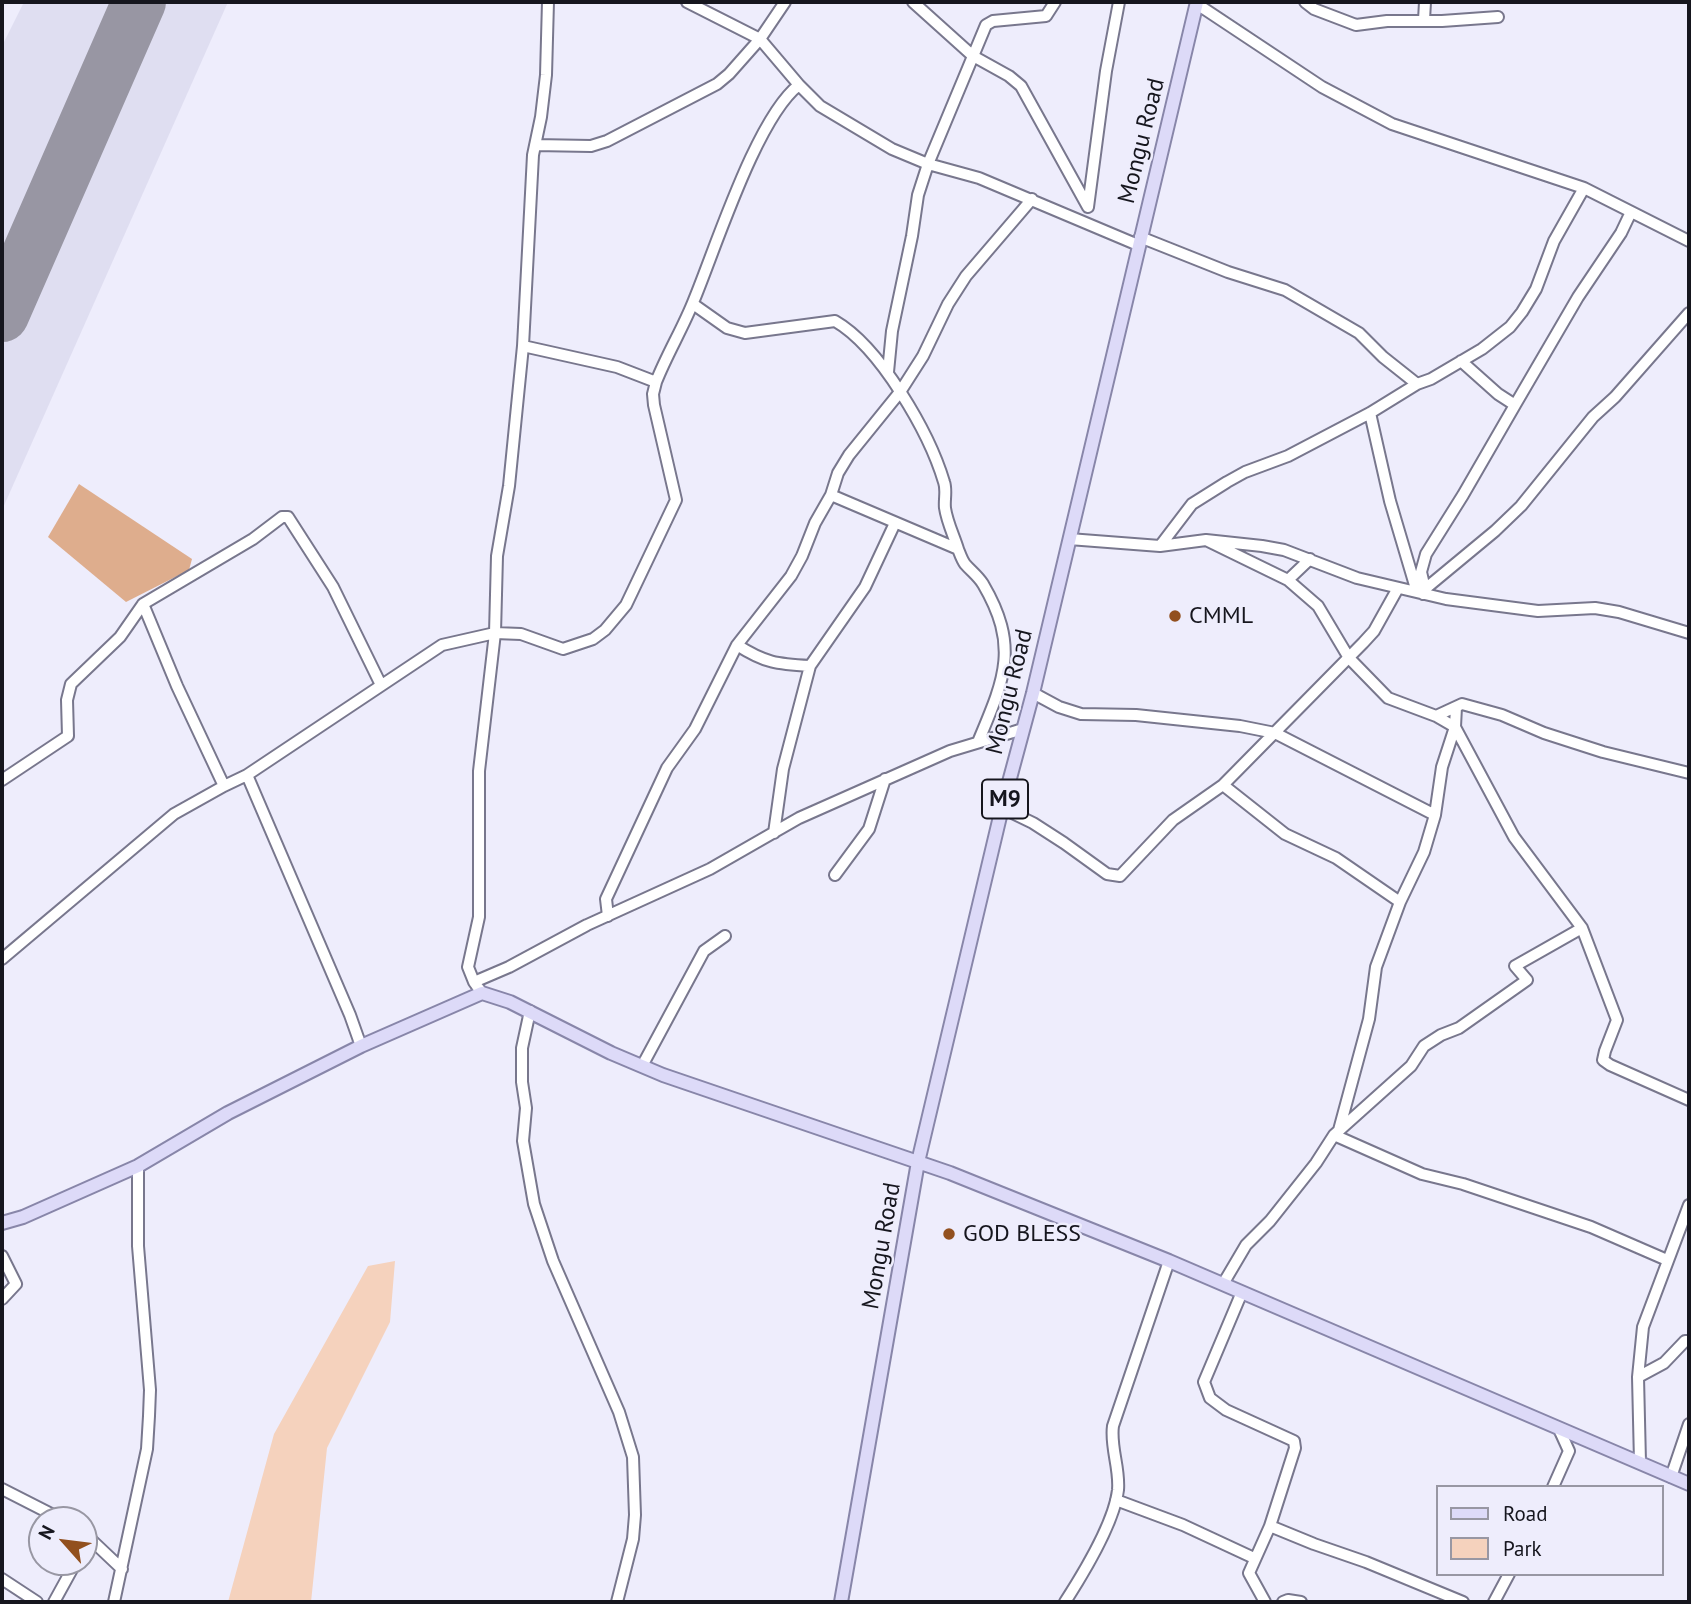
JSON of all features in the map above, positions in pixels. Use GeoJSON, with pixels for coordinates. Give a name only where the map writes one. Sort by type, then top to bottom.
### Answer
{"type":"FeatureCollection","features":[{"type":"Feature","properties":{"kind":"main road","name":"Mongu Road"},"geometry":{"type":"LineString","coordinates":[[841,1602],[918,1162],[1197,3]]}},
{"type":"Feature","properties":{"kind":"main road"},"geometry":{"type":"LineString","coordinates":[[2,1223],[23,1217],[138,1166],[228,1113],[361,1046],[482,993],[502,998],[530,1011],[611,1054],[734,1100],[918,1162],[1169,1261],[1689,1484]]}},
{"type":"Feature","properties":{"kind":"street"},"geometry":{"type":"LineString","coordinates":[[482,993],[468,967],[479,917],[479,771],[495,633],[497,556],[509,486],[523,346],[535,145],[546,75],[548,2]]}},
{"type":"Feature","properties":{"kind":"street"},"geometry":{"type":"LineString","coordinates":[[687,2],[760,39],[820,106],[892,149],[928,164],[979,178],[1089,224],[1285,290],[1359,333],[1383,357],[1417,384]]}},
{"type":"Feature","properties":{"kind":"street"},"geometry":{"type":"LineString","coordinates":[[535,145],[591,146],[607,141],[717,83],[729,74],[760,39],[785,2]]}},
{"type":"Feature","properties":{"kind":"street"},"geometry":{"type":"LineString","coordinates":[[913,2],[973,56],[1009,76],[1021,86],[1088,207]]}},
{"type":"Feature","properties":{"kind":"street"},"geometry":{"type":"LineString","coordinates":[[888,372],[892,331],[918,195],[928,164],[973,56],[989,22],[1046,16],[1055,2]]}},
{"type":"Feature","properties":{"kind":"street"},"geometry":{"type":"LineString","coordinates":[[1089,224],[1088,207],[1106,71],[1119,2]]}},
{"type":"Feature","properties":{"kind":"street"},"geometry":{"type":"LineString","coordinates":[[1307,2],[1314,9],[1356,25],[1387,21],[1498,17]]}},
{"type":"Feature","properties":{"kind":"street"},"geometry":{"type":"LineString","coordinates":[[1424,20],[1425,2]]}},
{"type":"Feature","properties":{"kind":"street"},"geometry":{"type":"LineString","coordinates":[[1197,3],[1322,87],[1392,124],[1584,187],[1689,241]]}},
{"type":"Feature","properties":{"kind":"street"},"geometry":{"type":"LineString","coordinates":[[2,959],[174,814],[247,775],[442,645],[495,633],[521,634],[562,649],[593,639],[605,630],[626,605],[676,500],[654,405],[656,383],[768,125],[782,101],[799,85]]}},
{"type":"Feature","properties":{"kind":"street"},"geometry":{"type":"LineString","coordinates":[[1160,546],[1192,505],[1227,482],[1245,472],[1288,456],[1370,413],[1489,344],[1510,327],[1536,289],[1554,241],[1584,187]]}},
{"type":"Feature","properties":{"kind":"street"},"geometry":{"type":"LineString","coordinates":[[608,916],[606,899],[667,768],[701,720],[737,645],[791,576],[831,495],[838,473],[849,455],[900,392],[923,356],[948,304],[966,276],[1032,200]]}},
{"type":"Feature","properties":{"kind":"street"},"geometry":{"type":"LineString","coordinates":[[1421,592],[1421,572],[1426,554],[1578,298],[1621,233],[1631,212]]}},
{"type":"Feature","properties":{"kind":"street"},"geometry":{"type":"LineString","coordinates":[[692,304],[727,328],[745,332],[835,320],[857,335],[888,372],[928,444],[945,484],[946,510],[963,562],[985,586],[998,616],[1006,645],[1002,682],[978,742]]}},
{"type":"Feature","properties":{"kind":"street"},"geometry":{"type":"LineString","coordinates":[[1421,592],[1515,512],[1593,416],[1615,397],[1689,313]]}},
{"type":"Feature","properties":{"kind":"street"},"geometry":{"type":"LineString","coordinates":[[523,346],[617,367],[656,383]]}},
{"type":"Feature","properties":{"kind":"street"},"geometry":{"type":"LineString","coordinates":[[1461,361],[1497,394],[1515,405]]}},
{"type":"Feature","properties":{"kind":"street"},"geometry":{"type":"LineString","coordinates":[[1370,413],[1387,489],[1421,592]]}},
{"type":"Feature","properties":{"kind":"street"},"geometry":{"type":"LineString","coordinates":[[831,495],[958,549]]}},
{"type":"Feature","properties":{"kind":"street"},"geometry":{"type":"LineString","coordinates":[[2,780],[68,736],[67,700],[71,684],[120,637],[143,604],[253,539],[282,517],[288,517],[333,587],[381,685]]}},
{"type":"Feature","properties":{"kind":"street"},"geometry":{"type":"LineString","coordinates":[[774,833],[783,769],[810,666],[864,587],[895,523]]}},
{"type":"Feature","properties":{"kind":"street"},"geometry":{"type":"LineString","coordinates":[[1069,539],[1160,546],[1206,540],[1262,546],[1310,559],[1357,578],[1468,603],[1538,611],[1595,608],[1619,612],[1671,630],[1689,633]]}},
{"type":"Feature","properties":{"kind":"street"},"geometry":{"type":"LineString","coordinates":[[1206,540],[1288,580],[1318,606],[1349,658],[1388,698],[1436,716],[1455,727],[1514,837],[1582,928],[1617,1020],[1603,1060],[1689,1100]]}},
{"type":"Feature","properties":{"kind":"street"},"geometry":{"type":"LineString","coordinates":[[1288,580],[1310,559]]}},
{"type":"Feature","properties":{"kind":"street"},"geometry":{"type":"LineString","coordinates":[[1002,808],[1033,823],[1113,876],[1120,876],[1173,820],[1223,785],[1349,658],[1374,631],[1398,588]]}},
{"type":"Feature","properties":{"kind":"street"},"geometry":{"type":"LineString","coordinates":[[143,604],[177,686],[224,786]]}},
{"type":"Feature","properties":{"kind":"street"},"geometry":{"type":"LineString","coordinates":[[737,645],[758,658],[781,664],[810,666]]}},
{"type":"Feature","properties":{"kind":"street"},"geometry":{"type":"LineString","coordinates":[[1033,693],[1059,707],[1081,714],[1136,715],[1240,726],[1275,733],[1435,815]]}},
{"type":"Feature","properties":{"kind":"street"},"geometry":{"type":"LineString","coordinates":[[1436,716],[1462,704],[1502,715],[1544,733],[1603,752],[1689,773]]}},
{"type":"Feature","properties":{"kind":"street"},"geometry":{"type":"LineString","coordinates":[[1336,1132],[1368,1019],[1376,967],[1400,902],[1424,852],[1435,815],[1443,768],[1455,727],[1456,707]]}},
{"type":"Feature","properties":{"kind":"street"},"geometry":{"type":"LineString","coordinates":[[474,982],[710,869],[799,818],[885,779],[978,742],[1023,729]]}},
{"type":"Feature","properties":{"kind":"street"},"geometry":{"type":"LineString","coordinates":[[247,775],[350,1014],[361,1046]]}},
{"type":"Feature","properties":{"kind":"street"},"geometry":{"type":"LineString","coordinates":[[835,876],[869,829],[885,779]]}},
{"type":"Feature","properties":{"kind":"street"},"geometry":{"type":"LineString","coordinates":[[1223,785],[1285,834],[1336,858],[1400,902]]}},
{"type":"Feature","properties":{"kind":"street"},"geometry":{"type":"LineString","coordinates":[[1223,1284],[1246,1245],[1316,1163],[1336,1132],[1411,1066],[1424,1046],[1459,1028],[1527,980],[1515,967],[1582,928]]}},
{"type":"Feature","properties":{"kind":"street"},"geometry":{"type":"LineString","coordinates":[[642,1066],[704,951],[725,936]]}},
{"type":"Feature","properties":{"kind":"street"},"geometry":{"type":"LineString","coordinates":[[530,1011],[522,1048],[522,1082],[526,1108],[523,1141],[534,1204],[554,1261],[622,1421],[633,1457],[633,1539],[617,1602]]}},
{"type":"Feature","properties":{"kind":"street"},"geometry":{"type":"LineString","coordinates":[[1336,1132],[1422,1174],[1476,1188],[1579,1223],[1667,1260]]}},
{"type":"Feature","properties":{"kind":"street"},"geometry":{"type":"LineString","coordinates":[[114,1602],[147,1449],[149,1416],[150,1390],[138,1246],[138,1166]]}},
{"type":"Feature","properties":{"kind":"street"},"geometry":{"type":"LineString","coordinates":[[1640,1462],[1638,1377],[1643,1327],[1689,1205]]}},
{"type":"Feature","properties":{"kind":"street"},"geometry":{"type":"LineString","coordinates":[[2,1256],[16,1284],[2,1299]]}},
{"type":"Feature","properties":{"kind":"street"},"geometry":{"type":"LineString","coordinates":[[1065,1602],[1088,1565],[1116,1500],[1118,1472],[1112,1426],[1169,1261]]}},
{"type":"Feature","properties":{"kind":"street"},"geometry":{"type":"LineString","coordinates":[[1242,1292],[1204,1382],[1210,1398],[1218,1405],[1294,1441],[1295,1448],[1270,1526],[1254,1558],[1249,1577],[1265,1602]]}},
{"type":"Feature","properties":{"kind":"street"},"geometry":{"type":"LineString","coordinates":[[1638,1377],[1664,1363],[1685,1341],[1689,1341]]}},
{"type":"Feature","properties":{"kind":"street"},"geometry":{"type":"LineString","coordinates":[[1671,1476],[1689,1424]]}},
{"type":"Feature","properties":{"kind":"street"},"geometry":{"type":"LineString","coordinates":[[1554,1485],[1569,1451],[1559,1429]]}},
{"type":"Feature","properties":{"kind":"street"},"geometry":{"type":"LineString","coordinates":[[2,1489],[35,1506]]}},
{"type":"Feature","properties":{"kind":"street"},"geometry":{"type":"LineString","coordinates":[[1116,1500],[1184,1525],[1254,1558]]}},
{"type":"Feature","properties":{"kind":"street"},"geometry":{"type":"LineString","coordinates":[[1270,1526],[1463,1602]]}},
{"type":"Feature","properties":{"kind":"street"},"geometry":{"type":"LineString","coordinates":[[98,1548],[122,1569]]}},
{"type":"Feature","properties":{"kind":"street"},"geometry":{"type":"LineString","coordinates":[[54,1602],[68,1576]]}},
{"type":"Feature","properties":{"kind":"street"},"geometry":{"type":"LineString","coordinates":[[1494,1602],[1508,1576]]}},
{"type":"Feature","properties":{"kind":"street"},"geometry":{"type":"LineString","coordinates":[[2,1579],[37,1602]]}},
{"type":"Feature","properties":{"kind":"street"},"geometry":{"type":"LineString","coordinates":[[1283,1602],[1301,1602]]}},
{"type":"Feature","properties":{"kind":"shaded area"},"geometry":{"type":"Polygon","coordinates":[[[24,2],[228,2],[2,510],[2,46],[24,2]]]}},
{"type":"Feature","properties":{"kind":"shaded area"},"geometry":{"type":"Polygon","coordinates":[[[79,484],[192,559],[189,570],[126,602],[48,537],[79,484]]]}},
{"type":"Feature","properties":{"kind":"green space"},"geometry":{"type":"Polygon","coordinates":[[[395,1261],[390,1322],[327,1448],[311,1602],[228,1602],[274,1434],[368,1266],[395,1261]]]}},
{"type":"Feature","properties":{"kind":"runway"},"geometry":{"type":"LineString","coordinates":[[2,315],[139,2]]}},
{"type":"Feature","properties":{"kind":"place","name":"CMML"},"geometry":{"type":"Point","coordinates":[1175,616]}},
{"type":"Feature","properties":{"kind":"place","name":"GOD BLESS"},"geometry":{"type":"Point","coordinates":[949,1234]}}]}
